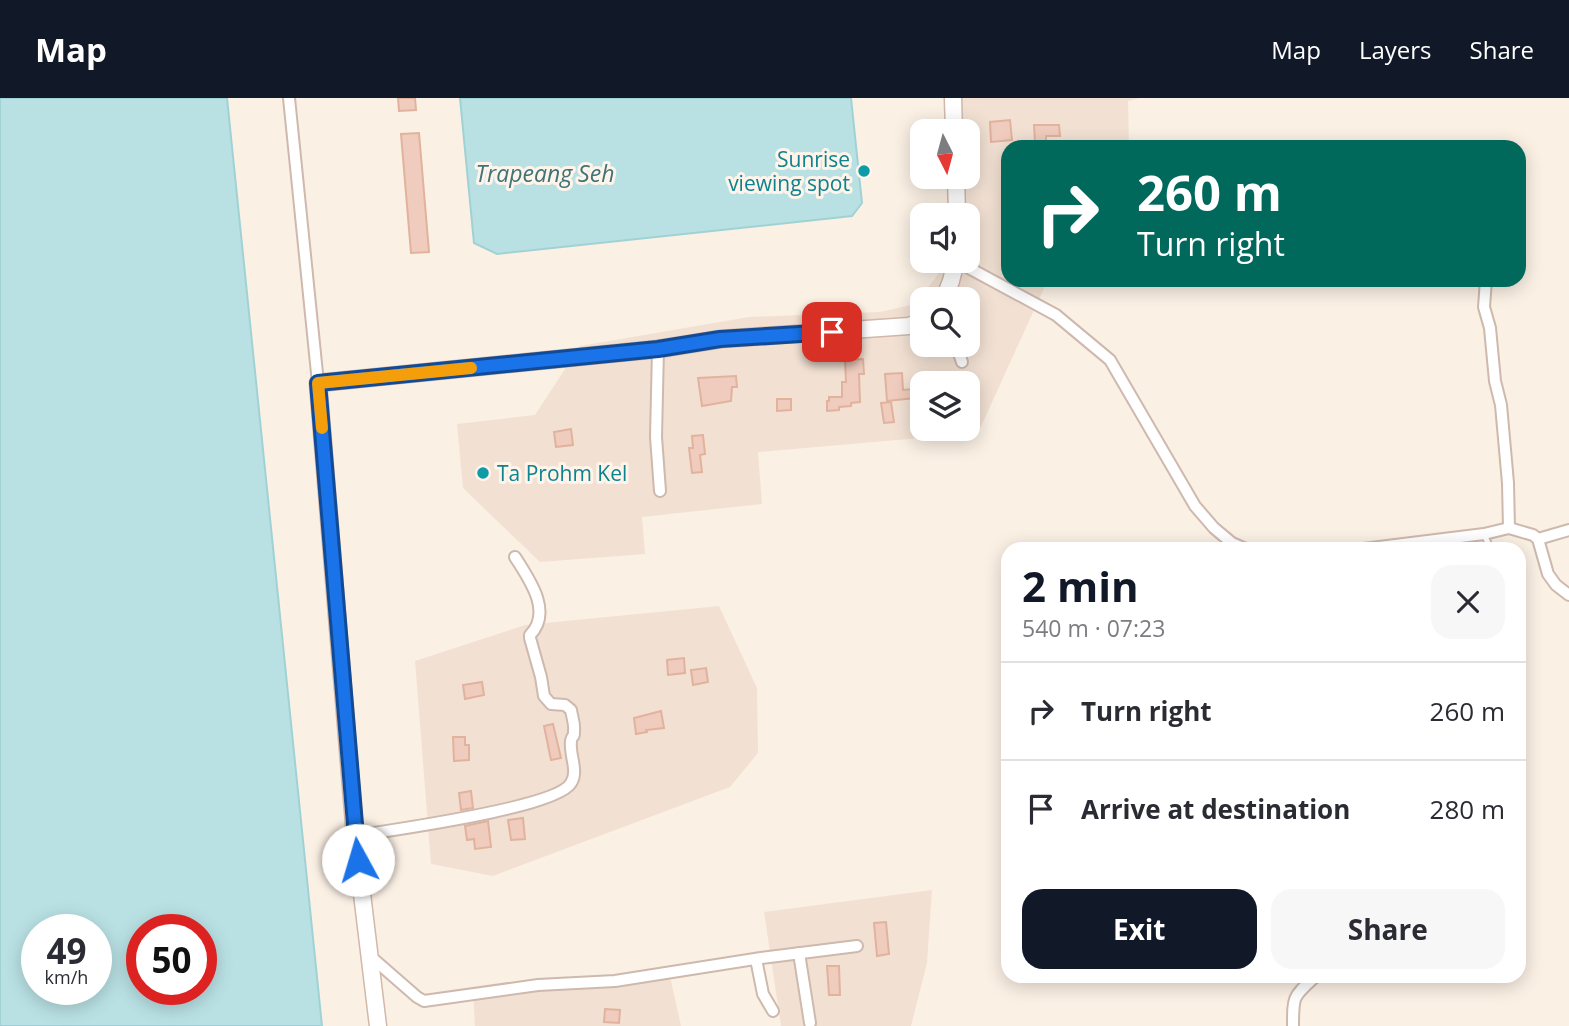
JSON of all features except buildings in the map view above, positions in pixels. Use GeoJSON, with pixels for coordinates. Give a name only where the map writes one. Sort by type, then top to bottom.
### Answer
{"type":"FeatureCollection","features":[{"type":"Feature","properties":{"kind":"main road"},"geometry":{"type":"LineString","coordinates":[[953,98],[954,119]]}},
{"type":"Feature","properties":{"kind":"main road"},"geometry":{"type":"LineString","coordinates":[[377,1026],[355,836],[318,383],[658,349],[720,339],[910,326]]}},
{"type":"Feature","properties":{"kind":"street"},"geometry":{"type":"LineString","coordinates":[[289,98],[318,383]]}},
{"type":"Feature","properties":{"kind":"street"},"geometry":{"type":"LineString","coordinates":[[978,273],[1001,285]]}},
{"type":"Feature","properties":{"kind":"street"},"geometry":{"type":"LineString","coordinates":[[1004,287],[1056,315],[1110,360],[1195,506],[1231,542]]}},
{"type":"Feature","properties":{"kind":"street"},"geometry":{"type":"LineString","coordinates":[[1486,287],[1485,307],[1501,405],[1509,528]]}},
{"type":"Feature","properties":{"kind":"street"},"geometry":{"type":"LineString","coordinates":[[658,349],[656,437],[660,491]]}},
{"type":"Feature","properties":{"kind":"street"},"geometry":{"type":"LineString","coordinates":[[960,357],[962,362]]}},
{"type":"Feature","properties":{"kind":"street"},"geometry":{"type":"LineString","coordinates":[[1420,542],[1509,528],[1533,534],[1538,539],[1548,574],[1556,585],[1569,595]]}},
{"type":"Feature","properties":{"kind":"street"},"geometry":{"type":"LineString","coordinates":[[1538,539],[1569,530]]}},
{"type":"Feature","properties":{"kind":"street"},"geometry":{"type":"LineString","coordinates":[[355,836],[511,809],[566,790],[573,781],[575,771],[571,742],[574,733],[571,710],[565,705],[551,704],[544,696],[530,638],[540,618],[538,600],[514,557]]}},
{"type":"Feature","properties":{"kind":"street"},"geometry":{"type":"LineString","coordinates":[[370,956],[424,1001],[538,985],[615,981],[857,946]]}},
{"type":"Feature","properties":{"kind":"street"},"geometry":{"type":"LineString","coordinates":[[799,953],[810,1023]]}},
{"type":"Feature","properties":{"kind":"street"},"geometry":{"type":"LineString","coordinates":[[756,959],[763,994],[773,1011]]}},
{"type":"Feature","properties":{"kind":"street"},"geometry":{"type":"LineString","coordinates":[[1293,1026],[1293,1000],[1309,983]]}},
{"type":"Feature","properties":{"kind":"lane"},"geometry":{"type":"LineString","coordinates":[[1484,534],[1488,542]]}},
{"type":"Feature","properties":{"kind":"shaded area"},"geometry":{"type":"Polygon","coordinates":[[[944,98],[1140,98],[1128,101],[1129,140],[1001,140],[1001,287],[1045,287],[980,429],[980,371],[910,371],[910,439],[758,452],[762,504],[642,517],[645,554],[540,562],[463,488],[457,424],[535,415],[580,346],[749,317],[880,312],[910,305],[910,357],[980,357],[980,287],[928,287],[938,273],[980,273],[980,203],[947,203],[947,189],[980,189],[980,119],[945,119],[944,98]]]}},
{"type":"Feature","properties":{"kind":"shaded area"},"geometry":{"type":"Polygon","coordinates":[[[719,606],[757,688],[758,753],[730,787],[493,876],[431,864],[415,661],[525,625],[719,606]]]}},
{"type":"Feature","properties":{"kind":"shaded area"},"geometry":{"type":"Polygon","coordinates":[[[932,890],[927,963],[911,1026],[781,1026],[764,912],[932,890]]]}},
{"type":"Feature","properties":{"kind":"shaded area"},"geometry":{"type":"Polygon","coordinates":[[[669,972],[681,1026],[475,1026],[473,991],[669,972]]]}},
{"type":"Feature","properties":{"kind":"water"},"geometry":{"type":"Polygon","coordinates":[[[0,98],[227,98],[322,1026],[0,1026],[0,98]]]}},
{"type":"Feature","properties":{"kind":"water","name":"Trapeang Seh"},"geometry":{"type":"Polygon","coordinates":[[[460,98],[851,98],[862,203],[852,216],[497,254],[474,243],[460,98]]]}},
{"type":"Feature","properties":{"kind":"slow traffic"},"geometry":{"type":"LineString","coordinates":[[322,428],[318,383],[471,368]]}},
{"type":"Feature","properties":{"kind":"place","name":"Sunrise viewing spot"},"geometry":{"type":"Point","coordinates":[864,171]}},
{"type":"Feature","properties":{"kind":"place","name":"Ta Prohm Kel"},"geometry":{"type":"Point","coordinates":[483,473]}},
{"type":"Feature","properties":{"kind":"route"},"geometry":{"type":"LineString","coordinates":[[358,860],[318,383],[658,349],[720,339],[832,332]]}}]}
